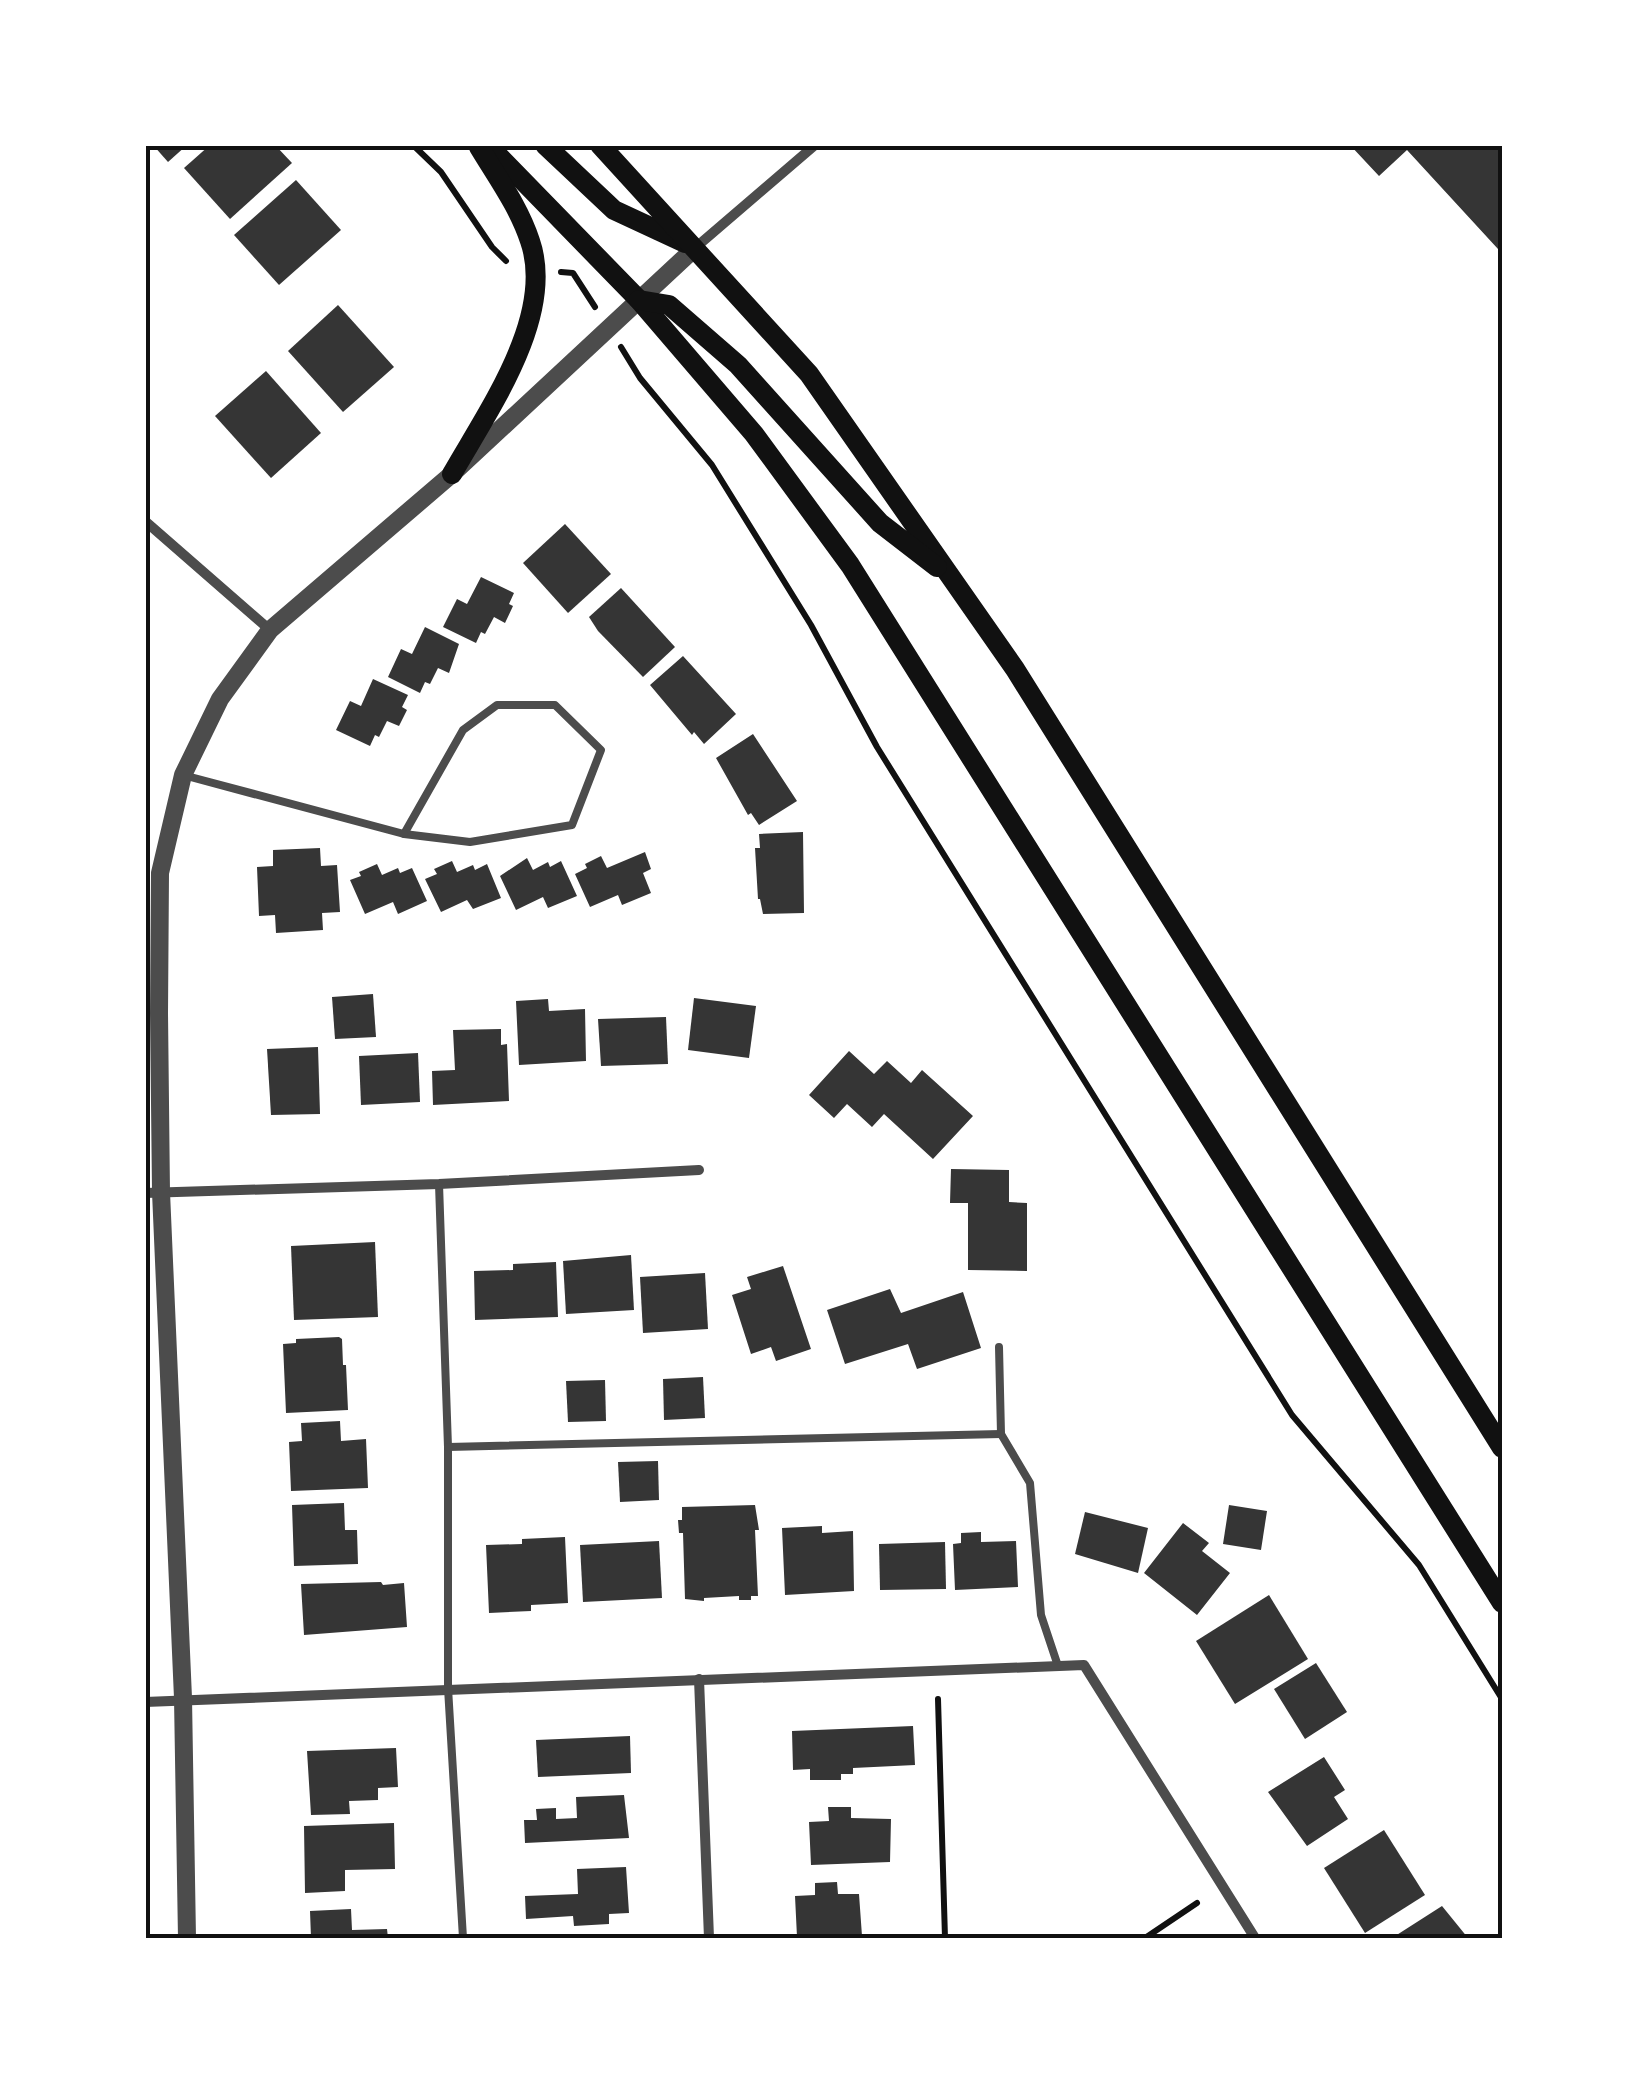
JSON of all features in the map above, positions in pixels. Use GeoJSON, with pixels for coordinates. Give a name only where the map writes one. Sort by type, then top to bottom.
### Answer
{"type":"FeatureCollection","features":[{"type":"Feature","properties":{"kind":"main road"},"geometry":{"type":"LineString","coordinates":[[452,474],[514,364],[529,318],[534,270],[532,244],[478,145]]}},
{"type":"Feature","properties":{"kind":"main road"},"geometry":{"type":"LineString","coordinates":[[488,145],[639,300],[754,434],[850,565],[1502,1603]]}},
{"type":"Feature","properties":{"kind":"main road"},"geometry":{"type":"LineString","coordinates":[[545,145],[614,210],[695,248]]}},
{"type":"Feature","properties":{"kind":"main road"},"geometry":{"type":"LineString","coordinates":[[600,145],[809,374],[954,580],[1015,669],[1502,1448]]}},
{"type":"Feature","properties":{"kind":"main road"},"geometry":{"type":"LineString","coordinates":[[639,300],[668,305],[738,365],[880,523],[954,580]]}},
{"type":"Feature","properties":{"kind":"street"},"geometry":{"type":"LineString","coordinates":[[187,1938],[183,1698],[153,1192],[160,874],[183,774],[220,699],[270,630],[452,474],[695,248],[815,145]]}},
{"type":"Feature","properties":{"kind":"street"},"geometry":{"type":"LineString","coordinates":[[145,521],[270,630]]}},
{"type":"Feature","properties":{"kind":"street"},"geometry":{"type":"LineString","coordinates":[[153,1192],[439,1184],[698,1170]]}},
{"type":"Feature","properties":{"kind":"street"},"geometry":{"type":"LineString","coordinates":[[145,1702],[1084,1665],[1255,1938]]}},
{"type":"Feature","properties":{"kind":"street"},"geometry":{"type":"LineString","coordinates":[[699,1679],[710,1938]]}},
{"type":"Feature","properties":{"kind":"lane"},"geometry":{"type":"LineString","coordinates":[[183,774],[404,834],[470,842],[572,826],[601,750],[555,705],[496,705],[463,730],[404,834]]}},
{"type":"Feature","properties":{"kind":"lane"},"geometry":{"type":"LineString","coordinates":[[439,1184],[448,1447],[448,1688],[463,1938]]}},
{"type":"Feature","properties":{"kind":"lane"},"geometry":{"type":"LineString","coordinates":[[1000,1347],[1001,1434],[1030,1482],[1041,1615],[1058,1666]]}},
{"type":"Feature","properties":{"kind":"lane"},"geometry":{"type":"LineString","coordinates":[[448,1447],[1001,1434]]}},
{"type":"Feature","properties":{"kind":"path"},"geometry":{"type":"LineString","coordinates":[[413,145],[441,172],[492,247],[508,263],[573,273],[640,378],[712,465],[811,625],[877,747],[1292,1415],[1419,1566],[1502,1700]]}},
{"type":"Feature","properties":{"kind":"path"},"geometry":{"type":"LineString","coordinates":[[938,1699],[945,1938]]}},
{"type":"Feature","properties":{"kind":"path"},"geometry":{"type":"LineString","coordinates":[[1144,1938],[1197,1903]]}},
{"type":"Feature","properties":{"kind":"building"},"geometry":{"type":"Polygon","coordinates":[[[153,145],[187,145],[168,162],[153,145]]]}},
{"type":"Feature","properties":{"kind":"building"},"geometry":{"type":"Polygon","coordinates":[[[210,145],[275,145],[292,163],[230,219],[184,168],[210,145]]]}},
{"type":"Feature","properties":{"kind":"building"},"geometry":{"type":"Polygon","coordinates":[[[1350,145],[1502,145],[1502,246],[1498,249],[1407,150],[1379,176],[1350,145]]]}},
{"type":"Feature","properties":{"kind":"building"},"geometry":{"type":"Polygon","coordinates":[[[296,180],[341,230],[279,285],[234,235],[296,180]]]}},
{"type":"Feature","properties":{"kind":"building"},"geometry":{"type":"Polygon","coordinates":[[[338,305],[394,367],[343,412],[288,351],[338,305]]]}},
{"type":"Feature","properties":{"kind":"building"},"geometry":{"type":"Polygon","coordinates":[[[266,371],[321,433],[271,478],[215,416],[266,371]]]}},
{"type":"Feature","properties":{"kind":"building"},"geometry":{"type":"Polygon","coordinates":[[[565,524],[611,574],[568,613],[523,563],[565,524]]]}},
{"type":"Feature","properties":{"kind":"building"},"geometry":{"type":"Polygon","coordinates":[[[481,577],[514,593],[505,623],[494,617],[476,643],[443,627],[457,599],[467,604],[481,577]]]}},
{"type":"Feature","properties":{"kind":"building"},"geometry":{"type":"Polygon","coordinates":[[[621,588],[675,647],[643,677],[589,617],[621,588]]]}},
{"type":"Feature","properties":{"kind":"building"},"geometry":{"type":"Polygon","coordinates":[[[425,627],[459,644],[449,673],[438,668],[420,693],[388,677],[401,649],[412,654],[425,627]]]}},
{"type":"Feature","properties":{"kind":"building"},"geometry":{"type":"Polygon","coordinates":[[[683,656],[736,714],[704,744],[650,685],[683,656]]]}},
{"type":"Feature","properties":{"kind":"building"},"geometry":{"type":"Polygon","coordinates":[[[373,679],[408,695],[402,707],[407,710],[399,726],[387,721],[370,746],[336,730],[350,701],[361,706],[373,679]]]}},
{"type":"Feature","properties":{"kind":"building"},"geometry":{"type":"Polygon","coordinates":[[[753,734],[797,801],[759,825],[751,813],[748,815],[716,758],[753,734]]]}},
{"type":"Feature","properties":{"kind":"building"},"geometry":{"type":"Polygon","coordinates":[[[803,832],[804,913],[763,914],[758,899],[755,848],[760,848],[759,834],[803,832]]]}},
{"type":"Feature","properties":{"kind":"building"},"geometry":{"type":"Polygon","coordinates":[[[320,848],[321,866],[337,865],[340,912],[322,913],[323,930],[276,933],[275,915],[259,916],[257,867],[273,866],[273,850],[320,848]]]}},
{"type":"Feature","properties":{"kind":"building"},"geometry":{"type":"Polygon","coordinates":[[[645,852],[651,869],[643,873],[651,893],[622,905],[618,895],[590,907],[575,874],[587,868],[585,864],[601,856],[607,868],[645,852]]]}},
{"type":"Feature","properties":{"kind":"building"},"geometry":{"type":"Polygon","coordinates":[[[527,858],[533,870],[548,862],[550,867],[561,861],[577,896],[548,908],[543,897],[516,910],[500,876],[527,858]]]}},
{"type":"Feature","properties":{"kind":"building"},"geometry":{"type":"Polygon","coordinates":[[[452,861],[457,872],[487,864],[501,898],[473,909],[467,900],[441,912],[425,879],[437,874],[434,869],[452,861]]]}},
{"type":"Feature","properties":{"kind":"building"},"geometry":{"type":"Polygon","coordinates":[[[377,864],[382,875],[398,868],[400,873],[412,868],[427,901],[398,914],[393,902],[365,914],[350,880],[377,864]]]}},
{"type":"Feature","properties":{"kind":"building"},"geometry":{"type":"Polygon","coordinates":[[[373,994],[376,1037],[335,1039],[332,997],[373,994]]]}},
{"type":"Feature","properties":{"kind":"building"},"geometry":{"type":"Polygon","coordinates":[[[694,998],[756,1006],[749,1058],[688,1050],[694,998]]]}},
{"type":"Feature","properties":{"kind":"building"},"geometry":{"type":"Polygon","coordinates":[[[548,999],[549,1011],[585,1009],[586,1061],[519,1065],[516,1001],[548,999]]]}},
{"type":"Feature","properties":{"kind":"building"},"geometry":{"type":"Polygon","coordinates":[[[666,1017],[668,1064],[601,1066],[598,1019],[666,1017]]]}},
{"type":"Feature","properties":{"kind":"building"},"geometry":{"type":"Polygon","coordinates":[[[501,1029],[501,1045],[507,1044],[509,1101],[433,1105],[432,1071],[455,1070],[453,1030],[501,1029]]]}},
{"type":"Feature","properties":{"kind":"building"},"geometry":{"type":"Polygon","coordinates":[[[318,1047],[320,1114],[271,1115],[267,1049],[318,1047]]]}},
{"type":"Feature","properties":{"kind":"building"},"geometry":{"type":"Polygon","coordinates":[[[849,1051],[874,1074],[887,1061],[911,1083],[922,1070],[973,1116],[933,1159],[884,1114],[872,1127],[847,1104],[834,1118],[809,1095],[849,1051]]]}},
{"type":"Feature","properties":{"kind":"building"},"geometry":{"type":"Polygon","coordinates":[[[418,1053],[420,1102],[361,1105],[359,1056],[418,1053]]]}},
{"type":"Feature","properties":{"kind":"building"},"geometry":{"type":"Polygon","coordinates":[[[951,1169],[1009,1170],[1009,1202],[1027,1203],[1027,1271],[968,1270],[968,1203],[950,1203],[951,1169]]]}},
{"type":"Feature","properties":{"kind":"building"},"geometry":{"type":"Polygon","coordinates":[[[375,1242],[378,1317],[294,1320],[291,1246],[375,1242]]]}},
{"type":"Feature","properties":{"kind":"building"},"geometry":{"type":"Polygon","coordinates":[[[631,1255],[634,1310],[566,1314],[563,1261],[631,1255]]]}},
{"type":"Feature","properties":{"kind":"building"},"geometry":{"type":"Polygon","coordinates":[[[556,1262],[558,1317],[475,1320],[474,1271],[513,1270],[513,1264],[556,1262]]]}},
{"type":"Feature","properties":{"kind":"building"},"geometry":{"type":"Polygon","coordinates":[[[783,1266],[811,1349],[776,1361],[771,1347],[751,1354],[732,1295],[751,1289],[747,1277],[783,1266]]]}},
{"type":"Feature","properties":{"kind":"building"},"geometry":{"type":"Polygon","coordinates":[[[705,1273],[708,1329],[643,1333],[640,1277],[705,1273]]]}},
{"type":"Feature","properties":{"kind":"building"},"geometry":{"type":"Polygon","coordinates":[[[890,1289],[901,1313],[963,1292],[981,1348],[917,1369],[908,1344],[845,1364],[827,1310],[890,1289]]]}},
{"type":"Feature","properties":{"kind":"building"},"geometry":{"type":"Polygon","coordinates":[[[339,1337],[346,1365],[348,1410],[286,1413],[283,1344],[296,1343],[296,1339],[339,1337]]]}},
{"type":"Feature","properties":{"kind":"building"},"geometry":{"type":"Polygon","coordinates":[[[703,1377],[705,1418],[664,1420],[663,1379],[703,1377]]]}},
{"type":"Feature","properties":{"kind":"building"},"geometry":{"type":"Polygon","coordinates":[[[605,1380],[606,1421],[568,1422],[566,1381],[605,1380]]]}},
{"type":"Feature","properties":{"kind":"building"},"geometry":{"type":"Polygon","coordinates":[[[340,1421],[341,1441],[366,1439],[368,1488],[291,1491],[289,1442],[302,1441],[301,1423],[340,1421]]]}},
{"type":"Feature","properties":{"kind":"building"},"geometry":{"type":"Polygon","coordinates":[[[658,1461],[659,1500],[620,1502],[618,1462],[658,1461]]]}},
{"type":"Feature","properties":{"kind":"building"},"geometry":{"type":"Polygon","coordinates":[[[344,1503],[345,1530],[357,1530],[358,1564],[294,1566],[292,1505],[344,1503]]]}},
{"type":"Feature","properties":{"kind":"building"},"geometry":{"type":"Polygon","coordinates":[[[755,1505],[759,1530],[755,1530],[758,1596],[751,1596],[751,1600],[739,1600],[739,1596],[704,1601],[685,1599],[683,1533],[679,1533],[678,1520],[682,1520],[682,1507],[755,1505]]]}},
{"type":"Feature","properties":{"kind":"building"},"geometry":{"type":"Polygon","coordinates":[[[1229,1505],[1267,1511],[1261,1550],[1223,1544],[1229,1505]]]}},
{"type":"Feature","properties":{"kind":"building"},"geometry":{"type":"Polygon","coordinates":[[[1085,1512],[1148,1528],[1138,1573],[1075,1554],[1085,1512]]]}},
{"type":"Feature","properties":{"kind":"building"},"geometry":{"type":"Polygon","coordinates":[[[1183,1523],[1209,1543],[1202,1551],[1230,1573],[1197,1615],[1144,1573],[1183,1523]]]}},
{"type":"Feature","properties":{"kind":"building"},"geometry":{"type":"Polygon","coordinates":[[[822,1526],[822,1533],[853,1531],[854,1591],[785,1595],[782,1528],[822,1526]]]}},
{"type":"Feature","properties":{"kind":"building"},"geometry":{"type":"Polygon","coordinates":[[[981,1532],[981,1542],[1016,1541],[1018,1587],[955,1590],[953,1544],[961,1543],[961,1533],[981,1532]]]}},
{"type":"Feature","properties":{"kind":"building"},"geometry":{"type":"Polygon","coordinates":[[[565,1537],[568,1603],[531,1605],[531,1611],[489,1613],[486,1545],[565,1537]]]}},
{"type":"Feature","properties":{"kind":"building"},"geometry":{"type":"Polygon","coordinates":[[[659,1541],[662,1598],[583,1602],[580,1545],[659,1541]]]}},
{"type":"Feature","properties":{"kind":"building"},"geometry":{"type":"Polygon","coordinates":[[[945,1542],[946,1589],[880,1590],[879,1544],[945,1542]]]}},
{"type":"Feature","properties":{"kind":"building"},"geometry":{"type":"Polygon","coordinates":[[[404,1583],[407,1627],[304,1635],[301,1584],[404,1583]]]}},
{"type":"Feature","properties":{"kind":"building"},"geometry":{"type":"Polygon","coordinates":[[[1269,1595],[1308,1659],[1235,1704],[1196,1641],[1269,1595]]]}},
{"type":"Feature","properties":{"kind":"building"},"geometry":{"type":"Polygon","coordinates":[[[1316,1663],[1347,1712],[1305,1739],[1274,1689],[1316,1663]]]}},
{"type":"Feature","properties":{"kind":"building"},"geometry":{"type":"Polygon","coordinates":[[[913,1726],[915,1765],[853,1768],[853,1774],[841,1774],[841,1780],[810,1780],[810,1769],[793,1770],[792,1731],[913,1726]]]}},
{"type":"Feature","properties":{"kind":"building"},"geometry":{"type":"Polygon","coordinates":[[[630,1736],[631,1773],[538,1777],[536,1740],[630,1736]]]}},
{"type":"Feature","properties":{"kind":"building"},"geometry":{"type":"Polygon","coordinates":[[[396,1748],[398,1787],[378,1788],[378,1800],[349,1801],[350,1814],[311,1815],[307,1751],[396,1748]]]}},
{"type":"Feature","properties":{"kind":"building"},"geometry":{"type":"Polygon","coordinates":[[[1324,1757],[1345,1790],[1334,1797],[1348,1819],[1307,1846],[1268,1792],[1324,1757]]]}},
{"type":"Feature","properties":{"kind":"building"},"geometry":{"type":"Polygon","coordinates":[[[624,1795],[629,1838],[525,1843],[524,1820],[537,1820],[536,1809],[556,1808],[556,1819],[577,1818],[576,1797],[624,1795]]]}},
{"type":"Feature","properties":{"kind":"building"},"geometry":{"type":"Polygon","coordinates":[[[828,1807],[851,1807],[851,1818],[891,1819],[890,1862],[811,1865],[809,1822],[829,1821],[828,1807]]]}},
{"type":"Feature","properties":{"kind":"building"},"geometry":{"type":"Polygon","coordinates":[[[394,1823],[395,1869],[345,1870],[345,1891],[305,1893],[304,1826],[394,1823]]]}},
{"type":"Feature","properties":{"kind":"building"},"geometry":{"type":"Polygon","coordinates":[[[1384,1830],[1425,1895],[1365,1933],[1324,1868],[1384,1830]]]}},
{"type":"Feature","properties":{"kind":"building"},"geometry":{"type":"Polygon","coordinates":[[[626,1867],[629,1913],[609,1914],[609,1924],[574,1926],[573,1916],[526,1919],[525,1896],[578,1894],[577,1869],[626,1867]]]}},
{"type":"Feature","properties":{"kind":"building"},"geometry":{"type":"Polygon","coordinates":[[[837,1882],[838,1894],[859,1894],[862,1936],[797,1937],[795,1896],[815,1895],[815,1883],[837,1882]]]}},
{"type":"Feature","properties":{"kind":"building"},"geometry":{"type":"Polygon","coordinates":[[[1442,1906],[1468,1938],[1392,1938],[1442,1906]]]}},
{"type":"Feature","properties":{"kind":"building"},"geometry":{"type":"Polygon","coordinates":[[[351,1909],[352,1930],[387,1929],[388,1938],[311,1938],[310,1911],[351,1909]]]}}]}
